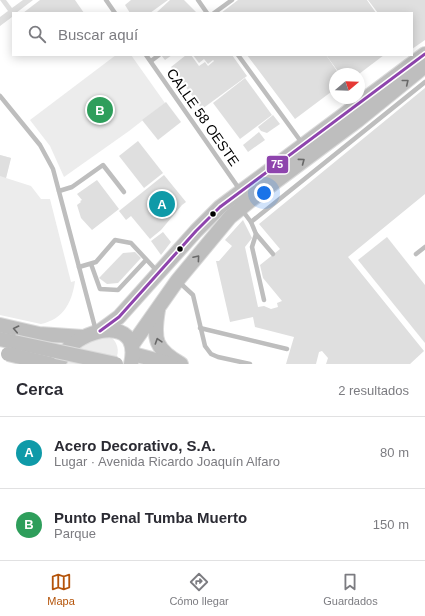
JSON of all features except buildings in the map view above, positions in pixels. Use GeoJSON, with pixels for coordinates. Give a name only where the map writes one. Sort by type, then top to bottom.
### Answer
{"type":"FeatureCollection","features":[{"type":"Feature","properties":{"kind":"main road"},"geometry":{"type":"LineString","coordinates":[[58,364],[71,345],[83,337],[98,331],[119,317],[196,231],[220,207],[425,54]]}},
{"type":"Feature","properties":{"kind":"main road"},"geometry":{"type":"LineString","coordinates":[[132,355],[158,307],[230,217],[357,121],[425,66]]}},
{"type":"Feature","properties":{"kind":"main road"},"geometry":{"type":"LineString","coordinates":[[158,307],[155,329],[158,344],[165,354],[181,364]]}},
{"type":"Feature","properties":{"kind":"main road"},"geometry":{"type":"LineString","coordinates":[[0,325],[39,334],[83,337]]}},
{"type":"Feature","properties":{"kind":"main road"},"geometry":{"type":"LineString","coordinates":[[98,331],[116,331],[123,334],[129,339],[132,355]]}},
{"type":"Feature","properties":{"kind":"main road"},"geometry":{"type":"LineString","coordinates":[[39,334],[45,350],[43,364]]}},
{"type":"Feature","properties":{"kind":"main road"},"geometry":{"type":"LineString","coordinates":[[0,339],[7,350],[50,364]]}},
{"type":"Feature","properties":{"kind":"main road"},"geometry":{"type":"LineString","coordinates":[[7,350],[116,364]]}},
{"type":"Feature","properties":{"kind":"main road"},"geometry":{"type":"LineString","coordinates":[[132,355],[165,364]]}},
{"type":"Feature","properties":{"kind":"lane"},"geometry":{"type":"LineString","coordinates":[[106,0],[114,12]]}},
{"type":"Feature","properties":{"kind":"lane"},"geometry":{"type":"LineString","coordinates":[[198,0],[207,12]]}},
{"type":"Feature","properties":{"kind":"lane"},"geometry":{"type":"LineString","coordinates":[[215,12],[232,0]]}},
{"type":"Feature","properties":{"kind":"lane","name":"CALLE 58 OESTE"},"geometry":{"type":"LineString","coordinates":[[147,56],[241,191]]}},
{"type":"Feature","properties":{"kind":"lane"},"geometry":{"type":"LineString","coordinates":[[151,62],[158,56]]}},
{"type":"Feature","properties":{"kind":"lane"},"geometry":{"type":"LineString","coordinates":[[239,56],[303,145]]}},
{"type":"Feature","properties":{"kind":"lane"},"geometry":{"type":"LineString","coordinates":[[251,222],[425,82]]}},
{"type":"Feature","properties":{"kind":"lane"},"geometry":{"type":"LineString","coordinates":[[0,96],[40,145],[53,169],[98,331]]}},
{"type":"Feature","properties":{"kind":"lane"},"geometry":{"type":"LineString","coordinates":[[59,191],[72,187],[103,165],[124,192]]}},
{"type":"Feature","properties":{"kind":"lane"},"geometry":{"type":"LineString","coordinates":[[240,209],[251,222],[256,234],[273,254]]}},
{"type":"Feature","properties":{"kind":"lane"},"geometry":{"type":"LineString","coordinates":[[256,234],[252,247],[264,300]]}},
{"type":"Feature","properties":{"kind":"lane"},"geometry":{"type":"LineString","coordinates":[[79,267],[96,262],[115,240],[131,243],[158,274]]}},
{"type":"Feature","properties":{"kind":"lane"},"geometry":{"type":"LineString","coordinates":[[416,254],[425,247]]}},
{"type":"Feature","properties":{"kind":"lane"},"geometry":{"type":"LineString","coordinates":[[91,264],[100,289],[118,290],[146,260]]}},
{"type":"Feature","properties":{"kind":"lane"},"geometry":{"type":"LineString","coordinates":[[178,281],[193,295],[205,346],[211,354],[250,364]]}},
{"type":"Feature","properties":{"kind":"lane"},"geometry":{"type":"LineString","coordinates":[[200,328],[287,349]]}},
{"type":"Feature","properties":{"kind":"shaded area"},"geometry":{"type":"Polygon","coordinates":[[[115,56],[132,56],[165,103],[129,131],[64,177],[50,146],[30,120],[115,56]]]}},
{"type":"Feature","properties":{"kind":"shaded area"},"geometry":{"type":"Polygon","coordinates":[[[0,155],[11,158],[6,178],[31,186],[41,199],[50,199],[71,282],[75,281],[72,296],[66,308],[61,314],[49,322],[41,324],[0,315],[0,155]]]}},
{"type":"Feature","properties":{"kind":"shaded area"},"geometry":{"type":"Polygon","coordinates":[[[94,336],[111,337],[114,340],[118,350],[114,364],[59,364],[94,336]]]}},
{"type":"Feature","properties":{"kind":"transit line","name":"75"},"geometry":{"type":"LineString","coordinates":[[100,331],[119,317],[196,231],[220,207],[425,54]]}},
{"type":"Feature","properties":{"kind":"place","name":"Punto Penal Tumba Muerto"},"geometry":{"type":"Point","coordinates":[100,110]}},
{"type":"Feature","properties":{"kind":"place","name":"Acero Decorativo, S.A."},"geometry":{"type":"Point","coordinates":[162,204]}}]}
